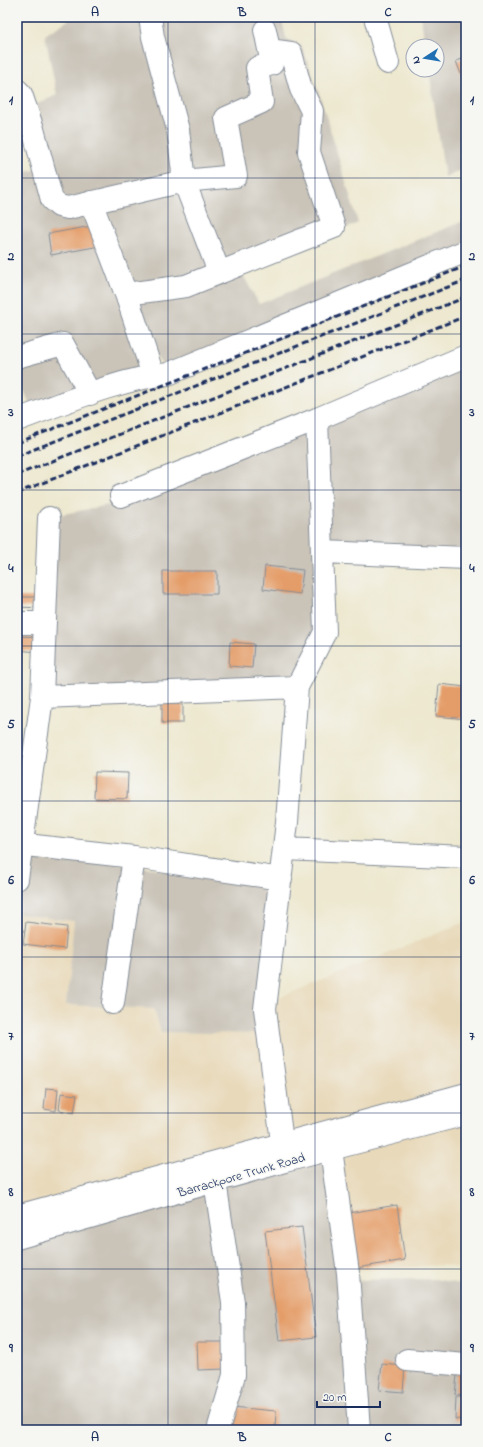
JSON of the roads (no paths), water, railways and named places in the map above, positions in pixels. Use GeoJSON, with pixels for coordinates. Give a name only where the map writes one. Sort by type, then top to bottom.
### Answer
{"type":"FeatureCollection","features":[{"type":"Feature","properties":{"kind":"street"},"geometry":{"type":"LineString","coordinates":[[150,17],[153,38],[178,130],[184,181],[219,272]]}},
{"type":"Feature","properties":{"kind":"street"},"geometry":{"type":"LineString","coordinates":[[375,17],[388,64]]}},
{"type":"Feature","properties":{"kind":"street"},"geometry":{"type":"LineString","coordinates":[[17,90],[21,94],[33,129],[52,200],[58,206],[68,208],[184,181],[236,176],[226,118],[262,102],[257,68],[272,64],[267,40],[291,53],[301,89],[312,111],[309,152],[334,227],[186,286],[126,294]]}},
{"type":"Feature","properties":{"kind":"street"},"geometry":{"type":"LineString","coordinates":[[91,202],[126,294],[153,375]]}},
{"type":"Feature","properties":{"kind":"street"},"geometry":{"type":"LineString","coordinates":[[17,420],[90,394],[153,375],[168,374],[466,251]]}},
{"type":"Feature","properties":{"kind":"street"},"geometry":{"type":"LineString","coordinates":[[17,357],[63,344],[90,394]]}},
{"type":"Feature","properties":{"kind":"street"},"geometry":{"type":"LineString","coordinates":[[121,496],[317,420],[466,356]]}},
{"type":"Feature","properties":{"kind":"street"},"geometry":{"type":"LineString","coordinates":[[282,1142],[265,1009],[287,822],[297,686],[325,632],[317,420]]}},
{"type":"Feature","properties":{"kind":"street"},"geometry":{"type":"LineString","coordinates":[[17,879],[19,844],[42,697],[50,518]]}},
{"type":"Feature","properties":{"kind":"street"},"geometry":{"type":"LineString","coordinates":[[322,552],[466,558]]}},
{"type":"Feature","properties":{"kind":"street"},"geometry":{"type":"LineString","coordinates":[[17,623],[45,623]]}},
{"type":"Feature","properties":{"kind":"street"},"geometry":{"type":"LineString","coordinates":[[42,697],[297,686]]}},
{"type":"Feature","properties":{"kind":"street"},"geometry":{"type":"LineString","coordinates":[[19,844],[134,857],[281,879]]}},
{"type":"Feature","properties":{"kind":"street"},"geometry":{"type":"LineString","coordinates":[[284,849],[466,857]]}},
{"type":"Feature","properties":{"kind":"street"},"geometry":{"type":"LineString","coordinates":[[114,1003],[134,857]]}},
{"type":"Feature","properties":{"kind":"street","name":"Barrackpore Trunk Road"},"geometry":{"type":"LineString","coordinates":[[17,1216],[282,1142],[466,1094]]}},
{"type":"Feature","properties":{"kind":"street","name":"Barrackpore Trunk Road"},"geometry":{"type":"LineString","coordinates":[[17,1238],[215,1181],[466,1114]]}},
{"type":"Feature","properties":{"kind":"street"},"geometry":{"type":"LineString","coordinates":[[331,1149],[348,1274],[359,1430]]}},
{"type":"Feature","properties":{"kind":"street"},"geometry":{"type":"LineString","coordinates":[[215,1181],[233,1302],[234,1375],[218,1430]]}},
{"type":"Feature","properties":{"kind":"street"},"geometry":{"type":"LineString","coordinates":[[407,1360],[466,1365]]}},
{"type":"Feature","properties":{"kind":"railway"},"geometry":{"type":"LineString","coordinates":[[17,443],[466,266]]}},
{"type":"Feature","properties":{"kind":"railway"},"geometry":{"type":"LineString","coordinates":[[17,456],[466,280]]}},
{"type":"Feature","properties":{"kind":"railway"},"geometry":{"type":"LineString","coordinates":[[17,475],[466,297]]}},
{"type":"Feature","properties":{"kind":"railway"},"geometry":{"type":"LineString","coordinates":[[17,493],[466,316]]}}]}
